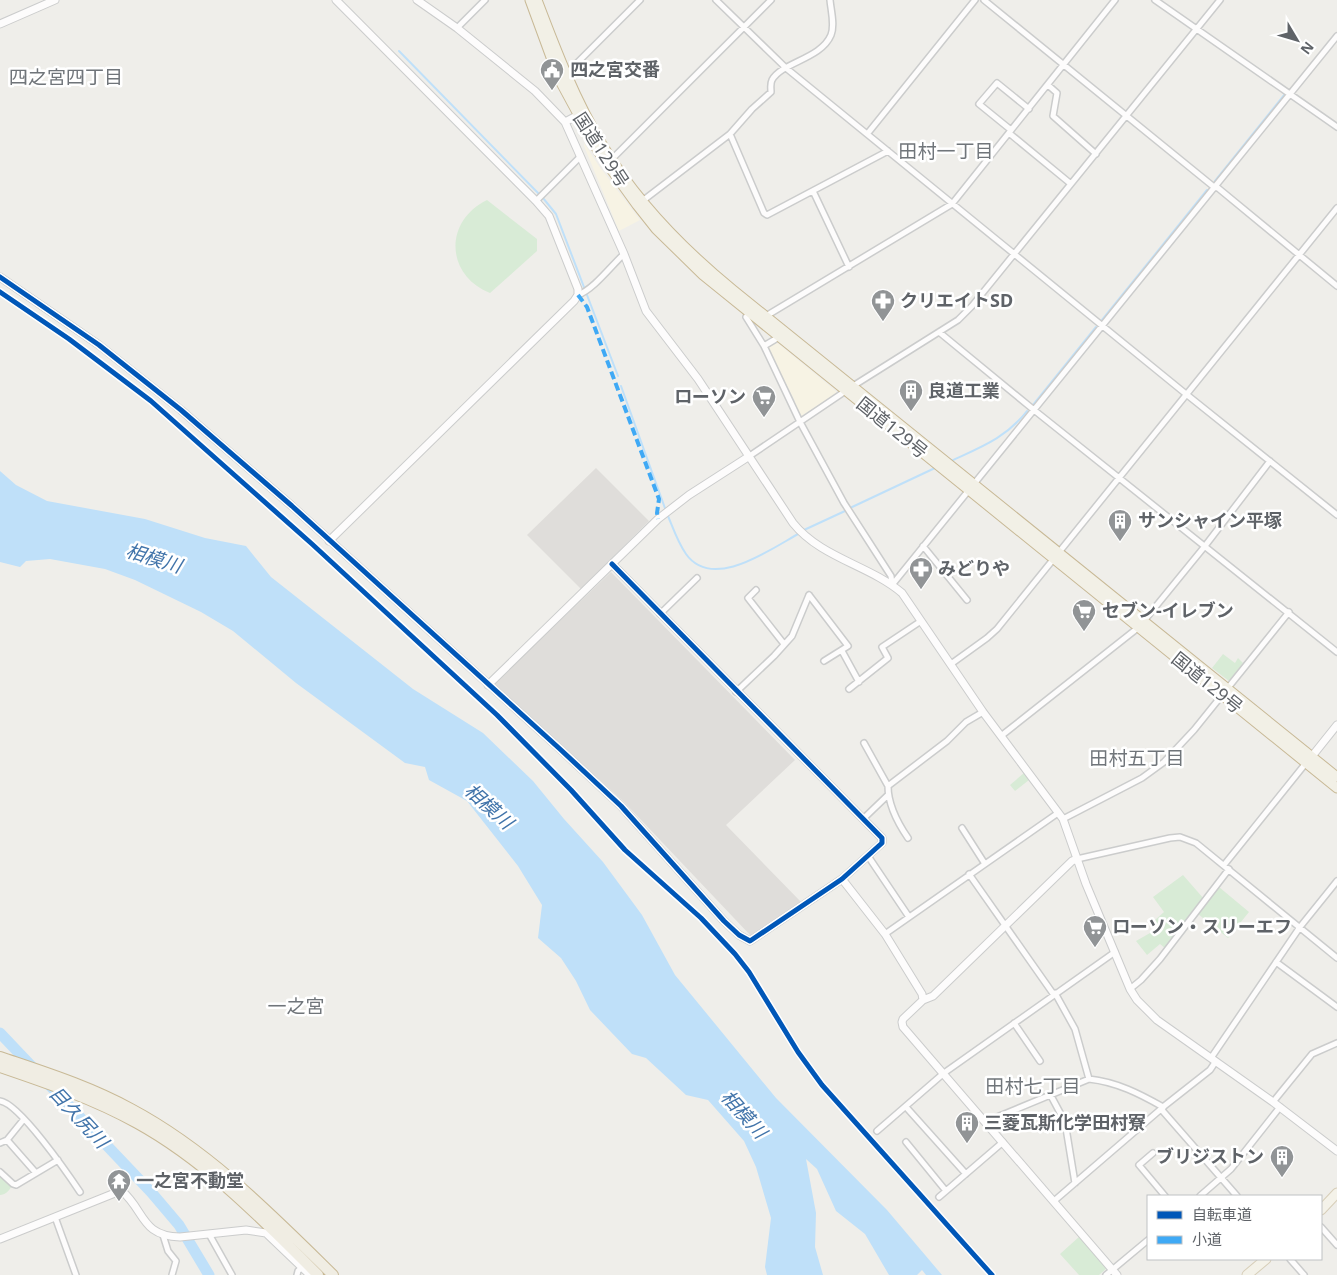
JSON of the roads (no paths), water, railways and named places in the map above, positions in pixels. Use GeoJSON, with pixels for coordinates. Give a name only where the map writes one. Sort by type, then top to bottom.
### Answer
{"type":"FeatureCollection","features":[{"type":"Feature","properties":{"kind":"highway","name":"国道129号"},"geometry":{"type":"LineString","coordinates":[[530,0],[559,79],[610,162],[677,250],[703,275],[749,313],[849,388]]}},
{"type":"Feature","properties":{"kind":"highway","name":"国道129号"},"geometry":{"type":"LineString","coordinates":[[537,0],[581,113]]}},
{"type":"Feature","properties":{"kind":"highway","name":"国道129号"},"geometry":{"type":"LineString","coordinates":[[640,203],[709,270],[766,316],[849,388],[1309,760],[1337,788]]}},
{"type":"Feature","properties":{"kind":"highway","name":"国道129号"},"geometry":{"type":"LineString","coordinates":[[1309,760],[1337,777]]}},
{"type":"Feature","properties":{"kind":"highway"},"geometry":{"type":"LineString","coordinates":[[0,1057],[97,1092],[132,1109],[164,1128],[196,1150],[240,1187],[332,1275]]}},
{"type":"Feature","properties":{"kind":"highway"},"geometry":{"type":"LineString","coordinates":[[0,1067],[88,1099],[156,1134],[195,1162],[232,1193],[318,1275]]}},
{"type":"Feature","properties":{"kind":"main road"},"geometry":{"type":"LineString","coordinates":[[1322,1209],[1337,1194]]}},
{"type":"Feature","properties":{"kind":"main road"},"geometry":{"type":"LineString","coordinates":[[1247,1275],[1265,1260]]}},
{"type":"Feature","properties":{"kind":"street"},"geometry":{"type":"LineString","coordinates":[[0,24],[55,0]]}},
{"type":"Feature","properties":{"kind":"street"},"geometry":{"type":"LineString","coordinates":[[336,0],[549,216],[581,293]]}},
{"type":"Feature","properties":{"kind":"street"},"geometry":{"type":"LineString","coordinates":[[417,0],[457,28],[536,91],[565,122],[624,254],[650,319],[694,373],[798,530],[829,553],[892,585],[907,600],[983,712],[1063,820],[1130,989],[1137,1000],[1157,1020],[1274,1102],[1337,1151]]}},
{"type":"Feature","properties":{"kind":"street"},"geometry":{"type":"LineString","coordinates":[[476,0],[480,5]]}},
{"type":"Feature","properties":{"kind":"street"},"geometry":{"type":"LineString","coordinates":[[457,28],[485,0]]}},
{"type":"Feature","properties":{"kind":"street"},"geometry":{"type":"LineString","coordinates":[[566,74],[640,0]]}},
{"type":"Feature","properties":{"kind":"street"},"geometry":{"type":"LineString","coordinates":[[716,0],[786,68],[1337,515]]}},
{"type":"Feature","properties":{"kind":"street"},"geometry":{"type":"LineString","coordinates":[[610,162],[771,0]]}},
{"type":"Feature","properties":{"kind":"street"},"geometry":{"type":"LineString","coordinates":[[640,203],[730,134],[771,92],[770,83],[772,78],[816,52],[824,45],[830,37],[833,27],[830,0]]}},
{"type":"Feature","properties":{"kind":"street"},"geometry":{"type":"LineString","coordinates":[[868,133],[975,0]]}},
{"type":"Feature","properties":{"kind":"street"},"geometry":{"type":"LineString","coordinates":[[984,0],[1126,117],[1214,187],[1218,188],[1337,286]]}},
{"type":"Feature","properties":{"kind":"street"},"geometry":{"type":"LineString","coordinates":[[766,316],[952,204],[1115,0]]}},
{"type":"Feature","properties":{"kind":"street"},"geometry":{"type":"LineString","coordinates":[[1155,0],[1337,127]]}},
{"type":"Feature","properties":{"kind":"street"},"geometry":{"type":"LineString","coordinates":[[488,685],[662,515],[849,388],[958,320],[1015,255],[1220,0]]}},
{"type":"Feature","properties":{"kind":"street"},"geometry":{"type":"LineString","coordinates":[[892,585],[1337,36]]}},
{"type":"Feature","properties":{"kind":"street"},"geometry":{"type":"LineString","coordinates":[[1029,109],[997,82],[980,104],[1071,184]]}},
{"type":"Feature","properties":{"kind":"street"},"geometry":{"type":"LineString","coordinates":[[1048,86],[1057,94],[1052,116],[1096,154]]}},
{"type":"Feature","properties":{"kind":"street"},"geometry":{"type":"LineString","coordinates":[[565,122],[581,113]]}},
{"type":"Feature","properties":{"kind":"street"},"geometry":{"type":"LineString","coordinates":[[730,134],[764,213],[767,215],[888,151]]}},
{"type":"Feature","properties":{"kind":"street"},"geometry":{"type":"LineString","coordinates":[[536,201],[580,157]]}},
{"type":"Feature","properties":{"kind":"street"},"geometry":{"type":"LineString","coordinates":[[813,191],[849,267]]}},
{"type":"Feature","properties":{"kind":"street"},"geometry":{"type":"LineString","coordinates":[[951,664],[997,629],[1337,208]]}},
{"type":"Feature","properties":{"kind":"street"},"geometry":{"type":"LineString","coordinates":[[329,540],[574,302],[581,293],[590,287],[624,254]]}},
{"type":"Feature","properties":{"kind":"street"},"geometry":{"type":"LineString","coordinates":[[0,277],[99,345],[181,410],[292,506],[621,806],[724,921],[750,941],[842,879],[882,843],[882,838],[736,692],[612,564]]}},
{"type":"Feature","properties":{"kind":"street"},"geometry":{"type":"LineString","coordinates":[[749,313],[746,317],[764,346],[800,422],[844,503],[891,576],[892,585]]}},
{"type":"Feature","properties":{"kind":"street"},"geometry":{"type":"LineString","coordinates":[[757,335],[767,327]]}},
{"type":"Feature","properties":{"kind":"street"},"geometry":{"type":"LineString","coordinates":[[939,332],[1337,652]]}},
{"type":"Feature","properties":{"kind":"street"},"geometry":{"type":"LineString","coordinates":[[764,346],[779,336]]}},
{"type":"Feature","properties":{"kind":"street"},"geometry":{"type":"LineString","coordinates":[[1001,736],[1141,624],[1270,461]]}},
{"type":"Feature","properties":{"kind":"street"},"geometry":{"type":"LineString","coordinates":[[923,546],[967,600]]}},
{"type":"Feature","properties":{"kind":"street"},"geometry":{"type":"LineString","coordinates":[[660,614],[697,578]]}},
{"type":"Feature","properties":{"kind":"street"},"geometry":{"type":"LineString","coordinates":[[756,590],[748,598],[784,644]]}},
{"type":"Feature","properties":{"kind":"street"},"geometry":{"type":"LineString","coordinates":[[736,692],[792,636],[809,595],[848,646],[824,660]]}},
{"type":"Feature","properties":{"kind":"street"},"geometry":{"type":"LineString","coordinates":[[1063,820],[1142,778],[1164,762],[1194,730],[1289,612]]}},
{"type":"Feature","properties":{"kind":"street"},"geometry":{"type":"LineString","coordinates":[[849,689],[888,658],[882,647],[920,621]]}},
{"type":"Feature","properties":{"kind":"street"},"geometry":{"type":"LineString","coordinates":[[842,651],[859,682]]}},
{"type":"Feature","properties":{"kind":"street"},"geometry":{"type":"LineString","coordinates":[[888,786],[947,741],[966,722],[983,712]]}},
{"type":"Feature","properties":{"kind":"street"},"geometry":{"type":"LineString","coordinates":[[1224,865],[1337,725]]}},
{"type":"Feature","properties":{"kind":"street"},"geometry":{"type":"LineString","coordinates":[[864,743],[888,786],[892,810],[908,838]]}},
{"type":"Feature","properties":{"kind":"street"},"geometry":{"type":"LineString","coordinates":[[863,819],[888,795]]}},
{"type":"Feature","properties":{"kind":"street"},"geometry":{"type":"LineString","coordinates":[[885,934],[1058,813]]}},
{"type":"Feature","properties":{"kind":"street"},"geometry":{"type":"LineString","coordinates":[[962,828],[985,864]]}},
{"type":"Feature","properties":{"kind":"street"},"geometry":{"type":"LineString","coordinates":[[1115,1272],[903,1027],[903,1019],[923,1000],[933,996],[1072,861],[1170,838],[1180,838],[1196,843],[1337,958]]}},
{"type":"Feature","properties":{"kind":"street"},"geometry":{"type":"LineString","coordinates":[[868,856],[909,917]]}},
{"type":"Feature","properties":{"kind":"street"},"geometry":{"type":"LineString","coordinates":[[1130,989],[1160,959],[1229,869]]}},
{"type":"Feature","properties":{"kind":"street"},"geometry":{"type":"LineString","coordinates":[[969,874],[1054,994],[1075,1029],[1089,1079]]}},
{"type":"Feature","properties":{"kind":"street"},"geometry":{"type":"LineString","coordinates":[[842,879],[885,934],[922,994],[923,1000]]}},
{"type":"Feature","properties":{"kind":"street"},"geometry":{"type":"LineString","coordinates":[[1054,1202],[1162,1108],[1210,1070],[1213,1059],[1276,962],[1300,927],[1337,881]]}},
{"type":"Feature","properties":{"kind":"street"},"geometry":{"type":"LineString","coordinates":[[877,1131],[944,1073],[1115,952]]}},
{"type":"Feature","properties":{"kind":"street"},"geometry":{"type":"LineString","coordinates":[[1276,962],[1337,1007]]}},
{"type":"Feature","properties":{"kind":"street"},"geometry":{"type":"LineString","coordinates":[[1014,1023],[1040,1061]]}},
{"type":"Feature","properties":{"kind":"street"},"geometry":{"type":"LineString","coordinates":[[1274,1102],[1312,1054],[1337,1043]]}},
{"type":"Feature","properties":{"kind":"street"},"geometry":{"type":"LineString","coordinates":[[985,1122],[1089,1079],[1106,1080],[1138,1092],[1162,1108],[1236,1195]]}},
{"type":"Feature","properties":{"kind":"street"},"geometry":{"type":"LineString","coordinates":[[1050,1094],[1065,1122],[1075,1183]]}},
{"type":"Feature","properties":{"kind":"street"},"geometry":{"type":"LineString","coordinates":[[0,1100],[10,1104],[24,1120],[58,1160],[80,1192]]}},
{"type":"Feature","properties":{"kind":"street"},"geometry":{"type":"LineString","coordinates":[[906,1107],[966,1174]]}},
{"type":"Feature","properties":{"kind":"street"},"geometry":{"type":"LineString","coordinates":[[1201,1195],[1236,1163],[1280,1107]]}},
{"type":"Feature","properties":{"kind":"street"},"geometry":{"type":"LineString","coordinates":[[0,1143],[7,1140],[24,1120]]}},
{"type":"Feature","properties":{"kind":"street"},"geometry":{"type":"LineString","coordinates":[[7,1140],[36,1173]]}},
{"type":"Feature","properties":{"kind":"street"},"geometry":{"type":"LineString","coordinates":[[906,1142],[946,1191]]}},
{"type":"Feature","properties":{"kind":"street"},"geometry":{"type":"LineString","coordinates":[[938,1197],[1003,1142]]}},
{"type":"Feature","properties":{"kind":"street"},"geometry":{"type":"LineString","coordinates":[[1153,1153],[1139,1165],[1165,1195]]}},
{"type":"Feature","properties":{"kind":"street"},"geometry":{"type":"LineString","coordinates":[[0,1172],[16,1185],[58,1160]]}},
{"type":"Feature","properties":{"kind":"street"},"geometry":{"type":"LineString","coordinates":[[0,1239],[122,1191],[153,1230],[164,1235],[180,1237],[246,1230],[266,1233],[310,1275]]}},
{"type":"Feature","properties":{"kind":"street"},"geometry":{"type":"LineString","coordinates":[[55,1217],[76,1275]]}},
{"type":"Feature","properties":{"kind":"street"},"geometry":{"type":"LineString","coordinates":[[1322,1228],[1337,1245]]}},
{"type":"Feature","properties":{"kind":"street"},"geometry":{"type":"LineString","coordinates":[[207,1234],[232,1275]]}},
{"type":"Feature","properties":{"kind":"street"},"geometry":{"type":"LineString","coordinates":[[164,1235],[168,1251],[176,1261],[172,1275]]}},
{"type":"Feature","properties":{"kind":"street"},"geometry":{"type":"LineString","coordinates":[[1106,1275],[1115,1272],[1147,1241]]}},
{"type":"Feature","properties":{"kind":"street"},"geometry":{"type":"LineString","coordinates":[[1291,1260],[1304,1275]]}},
{"type":"Feature","properties":{"kind":"street"},"geometry":{"type":"LineString","coordinates":[[297,1275],[302,1267]]}},
{"type":"Feature","properties":{"kind":"water","name":"相模川"},"geometry":{"type":"Polygon","coordinates":[[[0,471],[16,485],[47,501],[145,519],[205,538],[246,546],[271,577],[413,689],[483,733],[533,781],[603,862],[642,915],[675,975],[776,1098],[887,1210],[942,1275],[926,1275],[922,1270],[917,1275],[889,1275],[865,1234],[836,1211],[817,1169],[806,1159],[816,1213],[815,1247],[823,1275],[767,1275],[765,1267],[771,1218],[756,1167],[744,1141],[708,1100],[686,1095],[646,1058],[632,1054],[590,1010],[576,981],[561,958],[538,938],[542,905],[518,866],[467,801],[429,780],[425,767],[405,763],[296,683],[233,631],[201,612],[135,580],[105,569],[50,559],[26,561],[20,567],[0,562],[0,471]]]}},
{"type":"Feature","properties":{"kind":"waterway"},"geometry":{"type":"LineString","coordinates":[[399,51],[540,195]]}},
{"type":"Feature","properties":{"kind":"waterway"},"geometry":{"type":"LineString","coordinates":[[1215,181],[1285,94]]}},
{"type":"Feature","properties":{"kind":"waterway"},"geometry":{"type":"LineString","coordinates":[[1102,320],[1207,190]]}},
{"type":"Feature","properties":{"kind":"waterway"},"geometry":{"type":"LineString","coordinates":[[543,198],[556,214],[618,376]]}},
{"type":"Feature","properties":{"kind":"waterway"},"geometry":{"type":"LineString","coordinates":[[1033,405],[1096,327]]}},
{"type":"Feature","properties":{"kind":"waterway"},"geometry":{"type":"LineString","coordinates":[[621,386],[666,511]]}},
{"type":"Feature","properties":{"kind":"waterway"},"geometry":{"type":"LineString","coordinates":[[951,461],[1002,435],[1027,411]]}},
{"type":"Feature","properties":{"kind":"waterway"},"geometry":{"type":"LineString","coordinates":[[850,508],[935,468]]}},
{"type":"Feature","properties":{"kind":"waterway"},"geometry":{"type":"LineString","coordinates":[[804,530],[845,511]]}},
{"type":"Feature","properties":{"kind":"waterway"},"geometry":{"type":"LineString","coordinates":[[668,516],[686,554],[698,565],[711,569],[727,568],[743,563],[800,533]]}},
{"type":"Feature","properties":{"kind":"waterway","name":"目久尻川"},"geometry":{"type":"LineString","coordinates":[[0,1033],[151,1192],[179,1225],[209,1275]]}},
{"type":"Feature","properties":{"kind":"place","name":"四之宮交番"},"geometry":{"type":"Point","coordinates":[552,91]}},
{"type":"Feature","properties":{"kind":"place","name":"クリエイトSD"},"geometry":{"type":"Point","coordinates":[883,322]}},
{"type":"Feature","properties":{"kind":"place","name":"良道工業"},"geometry":{"type":"Point","coordinates":[911,412]}},
{"type":"Feature","properties":{"kind":"place","name":"ローソン"},"geometry":{"type":"Point","coordinates":[764,418]}},
{"type":"Feature","properties":{"kind":"place","name":"サンシャイン平塚"},"geometry":{"type":"Point","coordinates":[1120,542]}},
{"type":"Feature","properties":{"kind":"place","name":"みどりや"},"geometry":{"type":"Point","coordinates":[921,590]}},
{"type":"Feature","properties":{"kind":"place","name":"セブン-イレブン"},"geometry":{"type":"Point","coordinates":[1084,632]}},
{"type":"Feature","properties":{"kind":"place","name":"ローソン・スリーエフ"},"geometry":{"type":"Point","coordinates":[1095,948]}},
{"type":"Feature","properties":{"kind":"place","name":"三菱瓦斯化学田村寮"},"geometry":{"type":"Point","coordinates":[967,1144]}},
{"type":"Feature","properties":{"kind":"place","name":"ブリジストン"},"geometry":{"type":"Point","coordinates":[1282,1178]}},
{"type":"Feature","properties":{"kind":"place","name":"一之宮不動堂"},"geometry":{"type":"Point","coordinates":[119,1202]}},
{"type":"Feature","properties":{"kind":"district","name":"四之宮四丁目"},"geometry":{"type":"Point","coordinates":[66,77]}},
{"type":"Feature","properties":{"kind":"district","name":"田村一丁目"},"geometry":{"type":"Point","coordinates":[946,151]}},
{"type":"Feature","properties":{"kind":"district","name":"田村五丁目"},"geometry":{"type":"Point","coordinates":[1137,758]}},
{"type":"Feature","properties":{"kind":"district","name":"一之宮"},"geometry":{"type":"Point","coordinates":[296,1006]}},
{"type":"Feature","properties":{"kind":"district","name":"田村七丁目"},"geometry":{"type":"Point","coordinates":[1033,1086]}}]}
